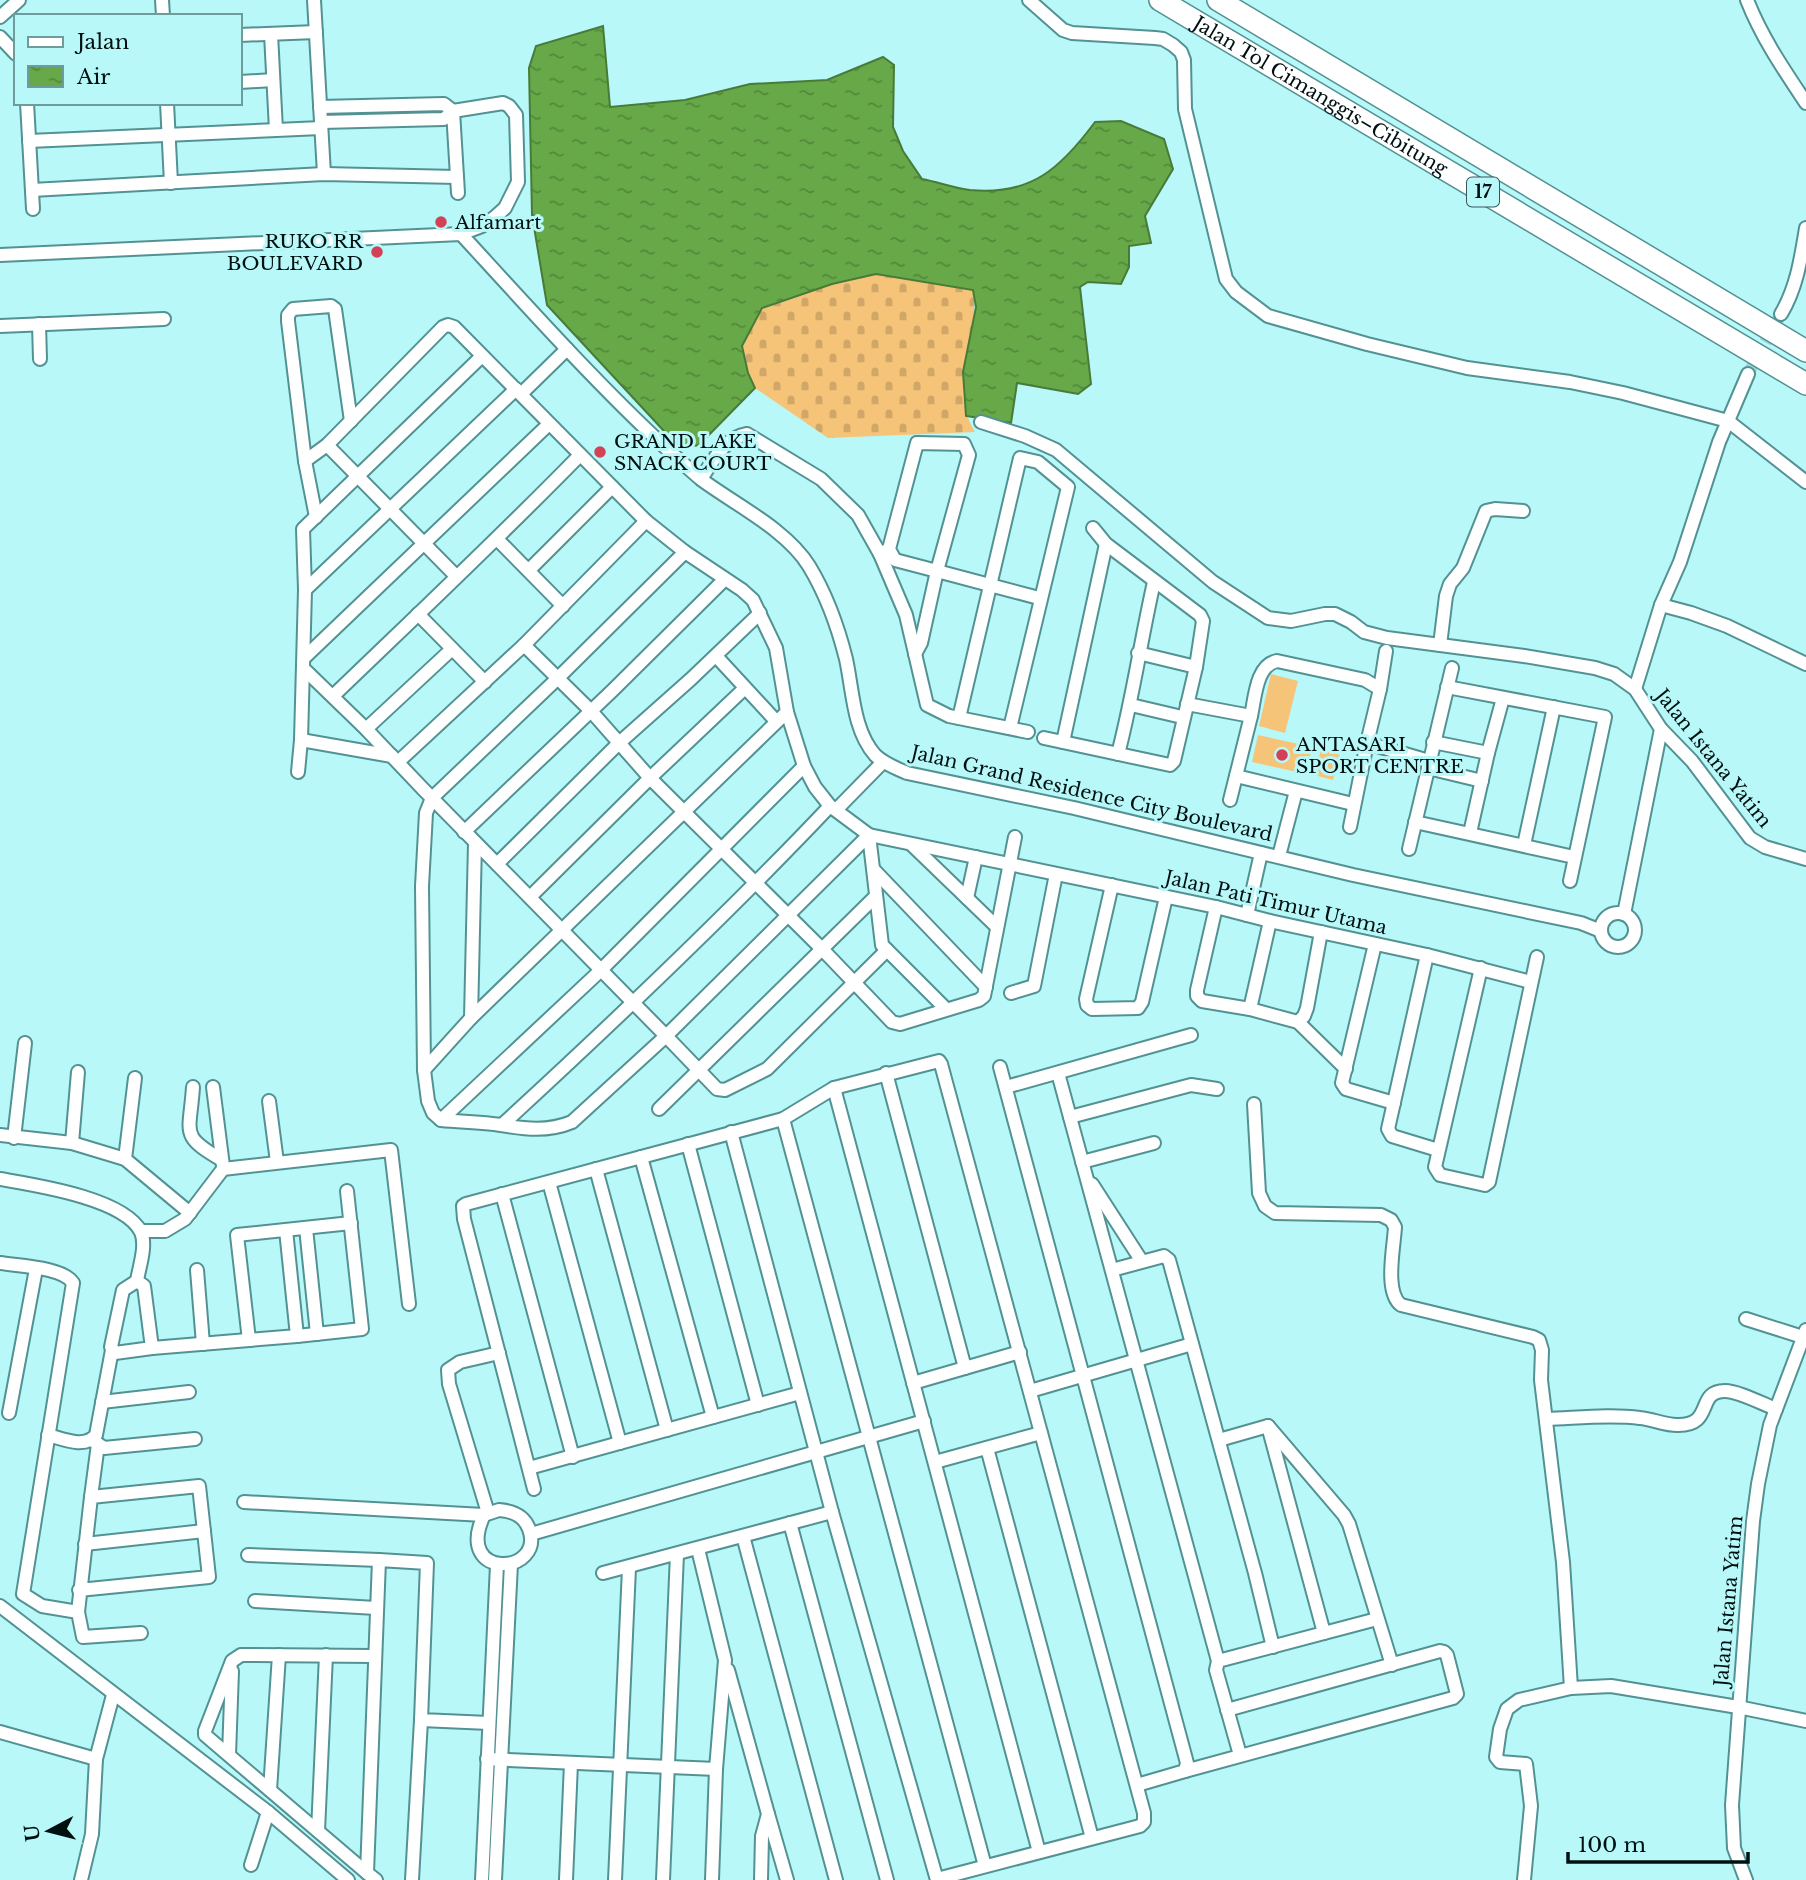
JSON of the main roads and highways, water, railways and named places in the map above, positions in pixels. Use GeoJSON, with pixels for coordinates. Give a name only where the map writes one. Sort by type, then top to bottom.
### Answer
{"type":"FeatureCollection","features":[{"type":"Feature","properties":{"kind":"highway","name":"Jalan Tol Cimanggis–Cibitung"},"geometry":{"type":"LineString","coordinates":[[1160,0],[1806,384]]}},
{"type":"Feature","properties":{"kind":"highway","name":"Jalan Tol Cimanggis–Cibitung"},"geometry":{"type":"LineString","coordinates":[[1218,0],[1806,351]]}},
{"type":"Feature","properties":{"kind":"water"},"geometry":{"type":"Polygon","coordinates":[[[603,26],[610,107],[685,100],[750,84],[827,80],[883,57],[894,65],[893,127],[903,151],[922,179],[964,189],[991,191],[1010,188],[1043,176],[1070,153],[1095,122],[1121,121],[1164,139],[1173,169],[1145,216],[1151,243],[1129,246],[1129,267],[1121,284],[1088,282],[1080,287],[1091,384],[1078,394],[1017,383],[1011,423],[966,416],[963,372],[976,307],[973,290],[876,274],[832,284],[762,308],[742,346],[748,373],[755,388],[699,445],[688,447],[676,444],[547,305],[532,215],[529,68],[536,46],[603,26]]]}},
{"type":"Feature","properties":{"kind":"tunnel"},"geometry":{"type":"LineString","coordinates":[[1748,374],[1781,314]]}},
{"type":"Feature","properties":{"kind":"place","name":"Alfamart"},"geometry":{"type":"Point","coordinates":[441,222]}},
{"type":"Feature","properties":{"kind":"place","name":"RUKO RR BOULEVARD"},"geometry":{"type":"Point","coordinates":[377,252]}},
{"type":"Feature","properties":{"kind":"place","name":"GRAND LAKE SNACK COURT"},"geometry":{"type":"Point","coordinates":[600,452]}},
{"type":"Feature","properties":{"kind":"place","name":"ANTASARI SPORT CENTRE"},"geometry":{"type":"Point","coordinates":[1282,755]}}]}
